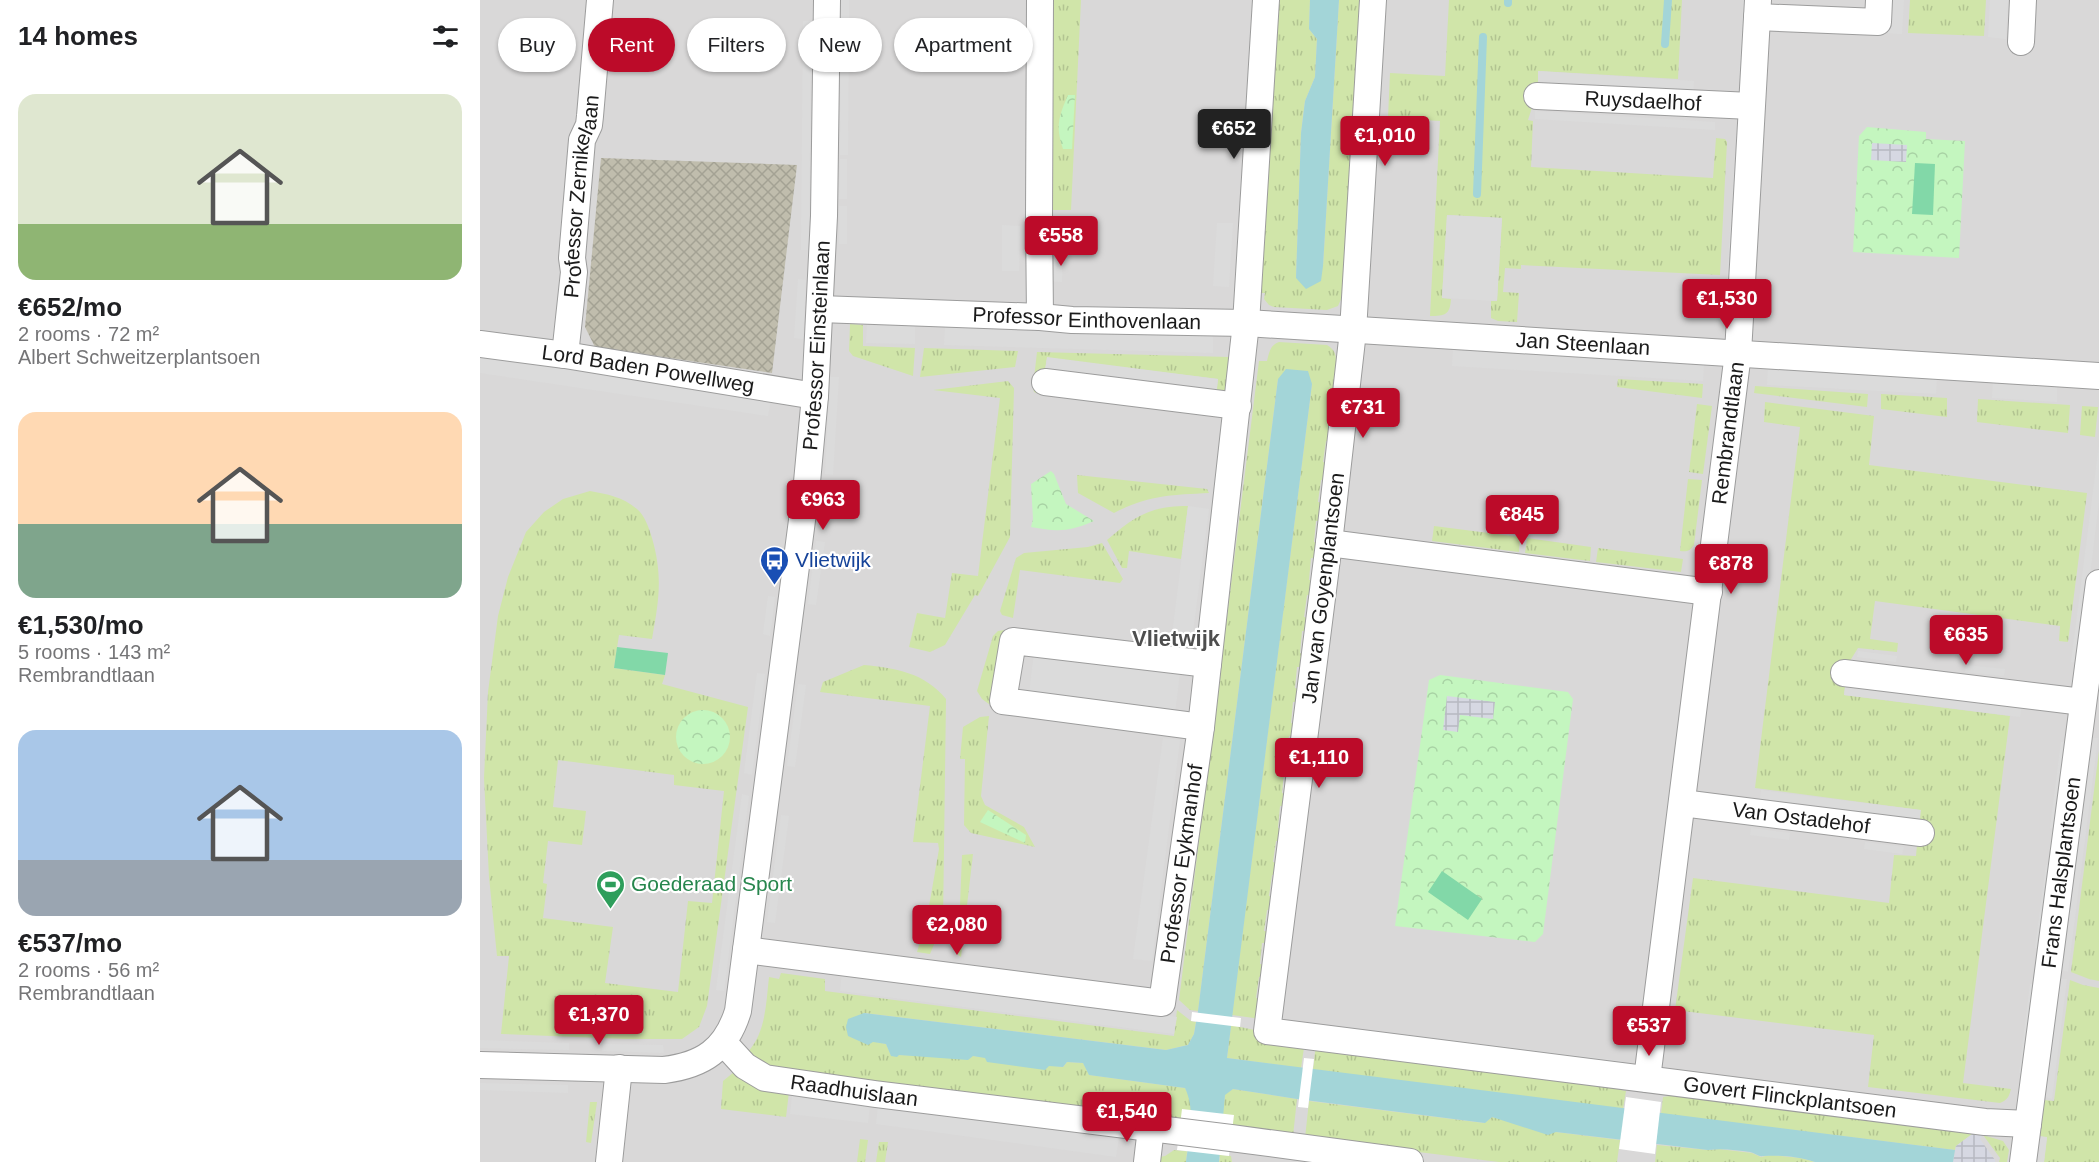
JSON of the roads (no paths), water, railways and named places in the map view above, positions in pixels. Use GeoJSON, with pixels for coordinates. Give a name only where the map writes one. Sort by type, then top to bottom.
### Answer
{"type":"FeatureCollection","features":[{"type":"Feature","properties":{"kind":"street","name":"Professor Zernikelaan"},"geometry":{"type":"LineString","coordinates":[[566,355],[574,272],[572,258],[582,140],[589,125],[600,0]]}},
{"type":"Feature","properties":{"kind":"street","name":"Professor Einsteinlaan"},"geometry":{"type":"LineString","coordinates":[[723,1042],[733,1028],[738,1011],[807,482],[815,396],[824,216],[826,0]]}},
{"type":"Feature","properties":{"kind":"street"},"geometry":{"type":"LineString","coordinates":[[1040,0],[1040,317]]}},
{"type":"Feature","properties":{"kind":"street","name":"Professor Eykmanhof"},"geometry":{"type":"LineString","coordinates":[[746,950],[1162,1003],[1201,727],[1238,406],[1246,323],[1266,0]]}},
{"type":"Feature","properties":{"kind":"street","name":"Jan van Goyenplantsoen"},"geometry":{"type":"LineString","coordinates":[[1267,1031],[1329,543],[1353,331],[1373,0]]}},
{"type":"Feature","properties":{"kind":"street"},"geometry":{"type":"LineString","coordinates":[[1757,8],[1878,22],[1879,0]]}},
{"type":"Feature","properties":{"kind":"street"},"geometry":{"type":"LineString","coordinates":[[2021,42],[2023,0]]}},
{"type":"Feature","properties":{"kind":"street","name":"Rembrandtlaan"},"geometry":{"type":"LineString","coordinates":[[1647,1079],[1738,353],[1757,8]]}},
{"type":"Feature","properties":{"kind":"street","name":"Ruysdaelhof"},"geometry":{"type":"LineString","coordinates":[[1537,96],[1751,106]]}},
{"type":"Feature","properties":{"kind":"street","name":"Professor Einthovenlaan"},"geometry":{"type":"LineString","coordinates":[[820,309],[1072,320],[1246,323],[1353,331]]}},
{"type":"Feature","properties":{"kind":"street","name":"Jan Steenlaan"},"geometry":{"type":"LineString","coordinates":[[1353,331],[2099,375]]}},
{"type":"Feature","properties":{"kind":"street","name":"Lord Baden Powellweg"},"geometry":{"type":"LineString","coordinates":[[480,344],[566,355],[815,396]]}},
{"type":"Feature","properties":{"kind":"street"},"geometry":{"type":"LineString","coordinates":[[1046,382],[1238,406]]}},
{"type":"Feature","properties":{"kind":"street"},"geometry":{"type":"LineString","coordinates":[[1329,543],[1709,592]]}},
{"type":"Feature","properties":{"kind":"street","name":"Frans Halsplantsoen"},"geometry":{"type":"LineString","coordinates":[[2023,1162],[2099,583]]}},
{"type":"Feature","properties":{"kind":"street"},"geometry":{"type":"LineString","coordinates":[[1201,727],[1003,702],[1012,641],[1208,664]]}},
{"type":"Feature","properties":{"kind":"street"},"geometry":{"type":"LineString","coordinates":[[1844,673],[2083,702]]}},
{"type":"Feature","properties":{"kind":"street","name":"Van Ostadehof"},"geometry":{"type":"LineString","coordinates":[[1682,803],[1921,833]]}},
{"type":"Feature","properties":{"kind":"street","name":"Govert Flinckplantsoen"},"geometry":{"type":"LineString","coordinates":[[1267,1031],[1985,1122],[2028,1125]]}},
{"type":"Feature","properties":{"kind":"street"},"geometry":{"type":"LineString","coordinates":[[480,1065],[664,1070],[687,1067],[704,1059],[723,1042]]}},
{"type":"Feature","properties":{"kind":"street","name":"Raadhuislaan"},"geometry":{"type":"LineString","coordinates":[[723,1042],[745,1066],[765,1078],[865,1093],[1179,1131],[1242,1147],[1410,1162]]}},
{"type":"Feature","properties":{"kind":"street"},"geometry":{"type":"LineString","coordinates":[[609,1162],[619,1068]]}},
{"type":"Feature","properties":{"kind":"street"},"geometry":{"type":"LineString","coordinates":[[1147,1162],[1151,1128]]}},
{"type":"Feature","properties":{"kind":"water"},"geometry":{"type":"Polygon","coordinates":[[[1310,0],[1339,0],[1323,266],[1321,281],[1306,289],[1296,278],[1301,133],[1305,101],[1315,77],[1317,39],[1309,29],[1310,0]]]}},
{"type":"Feature","properties":{"kind":"water"},"geometry":{"type":"Polygon","coordinates":[[[1286,369],[1308,371],[1312,384],[1227,1058],[1955,1150],[1953,1162],[1815,1162],[1789,1156],[1760,1156],[1734,1150],[1708,1150],[1556,1132],[1548,1135],[1492,1117],[1485,1123],[1233,1089],[1225,1095],[1219,1162],[1186,1162],[1191,1115],[1185,1088],[1089,1075],[1083,1063],[1067,1062],[1063,1067],[1049,1066],[1045,1070],[987,1062],[985,1058],[973,1056],[968,1060],[899,1055],[897,1057],[891,1056],[886,1044],[873,1042],[868,1045],[848,1036],[846,1027],[848,1019],[864,1013],[1166,1050],[1188,1045],[1194,1034],[1198,1011],[1278,379],[1286,369]]]}},
{"type":"Feature","properties":{"kind":"waterway"},"geometry":{"type":"LineString","coordinates":[[1665,44],[1668,0]]}},
{"type":"Feature","properties":{"kind":"waterway"},"geometry":{"type":"LineString","coordinates":[[1477,194],[1483,37]]}},
{"type":"Feature","properties":{"kind":"place","name":"Vlietwijk"},"geometry":{"type":"Point","coordinates":[774,586]}},
{"type":"Feature","properties":{"kind":"place","name":"Goederaad Sport"},"geometry":{"type":"Point","coordinates":[610,910]}},
{"type":"Feature","properties":{"kind":"district","name":"Vlietwijk"},"geometry":{"type":"Point","coordinates":[1176,638]}}]}
